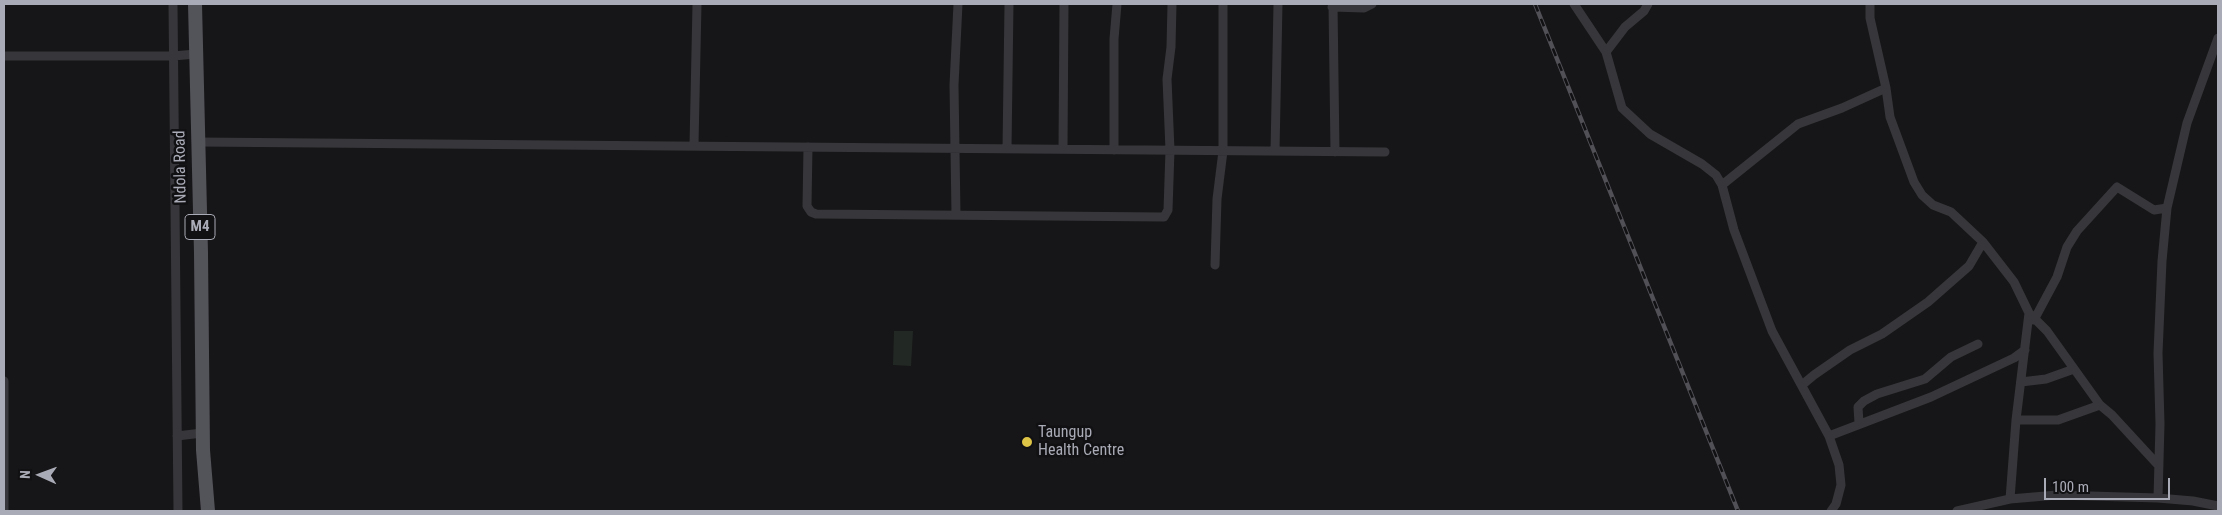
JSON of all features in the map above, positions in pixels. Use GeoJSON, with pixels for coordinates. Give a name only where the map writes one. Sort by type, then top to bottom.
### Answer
{"type":"FeatureCollection","features":[{"type":"Feature","properties":{"kind":"main road","name":"Ndola Road"},"geometry":{"type":"LineString","coordinates":[[195,4],[203,450]]}},
{"type":"Feature","properties":{"kind":"main road","name":"M4"},"geometry":{"type":"LineString","coordinates":[[199,511],[203,450]]}},
{"type":"Feature","properties":{"kind":"main road","name":"M4"},"geometry":{"type":"LineString","coordinates":[[203,450],[208,511]]}},
{"type":"Feature","properties":{"kind":"street"},"geometry":{"type":"LineString","coordinates":[[173,4],[178,511]]}},
{"type":"Feature","properties":{"kind":"street"},"geometry":{"type":"LineString","coordinates":[[694,145],[697,4]]}},
{"type":"Feature","properties":{"kind":"street"},"geometry":{"type":"LineString","coordinates":[[956,215],[954,85],[958,4]]}},
{"type":"Feature","properties":{"kind":"street"},"geometry":{"type":"LineString","coordinates":[[1007,149],[1009,4]]}},
{"type":"Feature","properties":{"kind":"street"},"geometry":{"type":"LineString","coordinates":[[1063,149],[1064,4]]}},
{"type":"Feature","properties":{"kind":"street"},"geometry":{"type":"LineString","coordinates":[[1114,150],[1114,39],[1117,4]]}},
{"type":"Feature","properties":{"kind":"street"},"geometry":{"type":"LineString","coordinates":[[808,147],[808,206],[811,212],[826,214],[1164,217],[1168,210],[1170,150],[1167,79],[1171,47],[1172,4]]}},
{"type":"Feature","properties":{"kind":"street"},"geometry":{"type":"LineString","coordinates":[[1215,265],[1217,199],[1224,151],[1223,4]]}},
{"type":"Feature","properties":{"kind":"street"},"geometry":{"type":"LineString","coordinates":[[1275,151],[1278,4]]}},
{"type":"Feature","properties":{"kind":"street"},"geometry":{"type":"LineString","coordinates":[[1334,152],[1332,5],[1364,8],[1372,4]]}},
{"type":"Feature","properties":{"kind":"street"},"geometry":{"type":"LineString","coordinates":[[1574,4],[1606,52],[1622,108],[1650,134],[1702,164],[1716,176],[1722,185],[1734,230],[1772,331],[1829,436],[1839,465],[1841,485],[1836,504],[1831,511]]}},
{"type":"Feature","properties":{"kind":"street"},"geometry":{"type":"LineString","coordinates":[[1606,52],[1625,27],[1644,11],[1648,4]]}},
{"type":"Feature","properties":{"kind":"street"},"geometry":{"type":"LineString","coordinates":[[1870,4],[1870,18],[1874,40],[1886,88],[1892,124],[1914,182],[1934,205],[1951,212],[1983,242],[2014,282],[2032,316],[2047,331],[2100,405],[2112,415],[2159,466]]}},
{"type":"Feature","properties":{"kind":"street"},"geometry":{"type":"LineString","coordinates":[[2158,498],[2158,353],[2162,260],[2167,208],[2187,123],[2218,38]]}},
{"type":"Feature","properties":{"kind":"street"},"geometry":{"type":"LineString","coordinates":[[4,56],[173,56],[196,54]]}},
{"type":"Feature","properties":{"kind":"street"},"geometry":{"type":"LineString","coordinates":[[1722,185],[1798,124],[1842,108],[1886,88]]}},
{"type":"Feature","properties":{"kind":"street"},"geometry":{"type":"LineString","coordinates":[[198,142],[1385,152]]}},
{"type":"Feature","properties":{"kind":"street"},"geometry":{"type":"LineString","coordinates":[[2010,498],[2016,420],[2025,350],[2032,316],[2057,277],[2067,247],[2076,231],[2117,187],[2154,210],[2167,208]]}},
{"type":"Feature","properties":{"kind":"street"},"geometry":{"type":"LineString","coordinates":[[1802,385],[1850,350],[1882,334],[1928,302],[1969,266],[1983,242]]}},
{"type":"Feature","properties":{"kind":"street"},"geometry":{"type":"LineString","coordinates":[[1859,423],[1858,407],[1864,401],[1900,386],[1925,379],[1951,357],[1978,344]]}},
{"type":"Feature","properties":{"kind":"street"},"geometry":{"type":"LineString","coordinates":[[1829,436],[1931,397],[2014,358],[2025,350]]}},
{"type":"Feature","properties":{"kind":"street"},"geometry":{"type":"LineString","coordinates":[[2021,382],[2046,379],[2074,369]]}},
{"type":"Feature","properties":{"kind":"street"},"geometry":{"type":"LineString","coordinates":[[4,381],[4,511]]}},
{"type":"Feature","properties":{"kind":"street"},"geometry":{"type":"LineString","coordinates":[[2016,420],[2058,420],[2100,405]]}},
{"type":"Feature","properties":{"kind":"street"},"geometry":{"type":"LineString","coordinates":[[177,436],[202,433]]}},
{"type":"Feature","properties":{"kind":"street"},"geometry":{"type":"LineString","coordinates":[[2146,454],[2159,450]]}},
{"type":"Feature","properties":{"kind":"street"},"geometry":{"type":"LineString","coordinates":[[1957,511],[2010,498],[2058,495],[2158,498],[2193,501],[2218,506]]}},
{"type":"Feature","properties":{"kind":"shaded area"},"geometry":{"type":"Polygon","coordinates":[[[894,331],[913,331],[911,366],[893,365],[894,331]]]}},
{"type":"Feature","properties":{"kind":"railway"},"geometry":{"type":"LineString","coordinates":[[1535,4],[1738,511]]}},
{"type":"Feature","properties":{"kind":"place","name":"Taungup Health Centre"},"geometry":{"type":"Point","coordinates":[1027,442]}}]}
